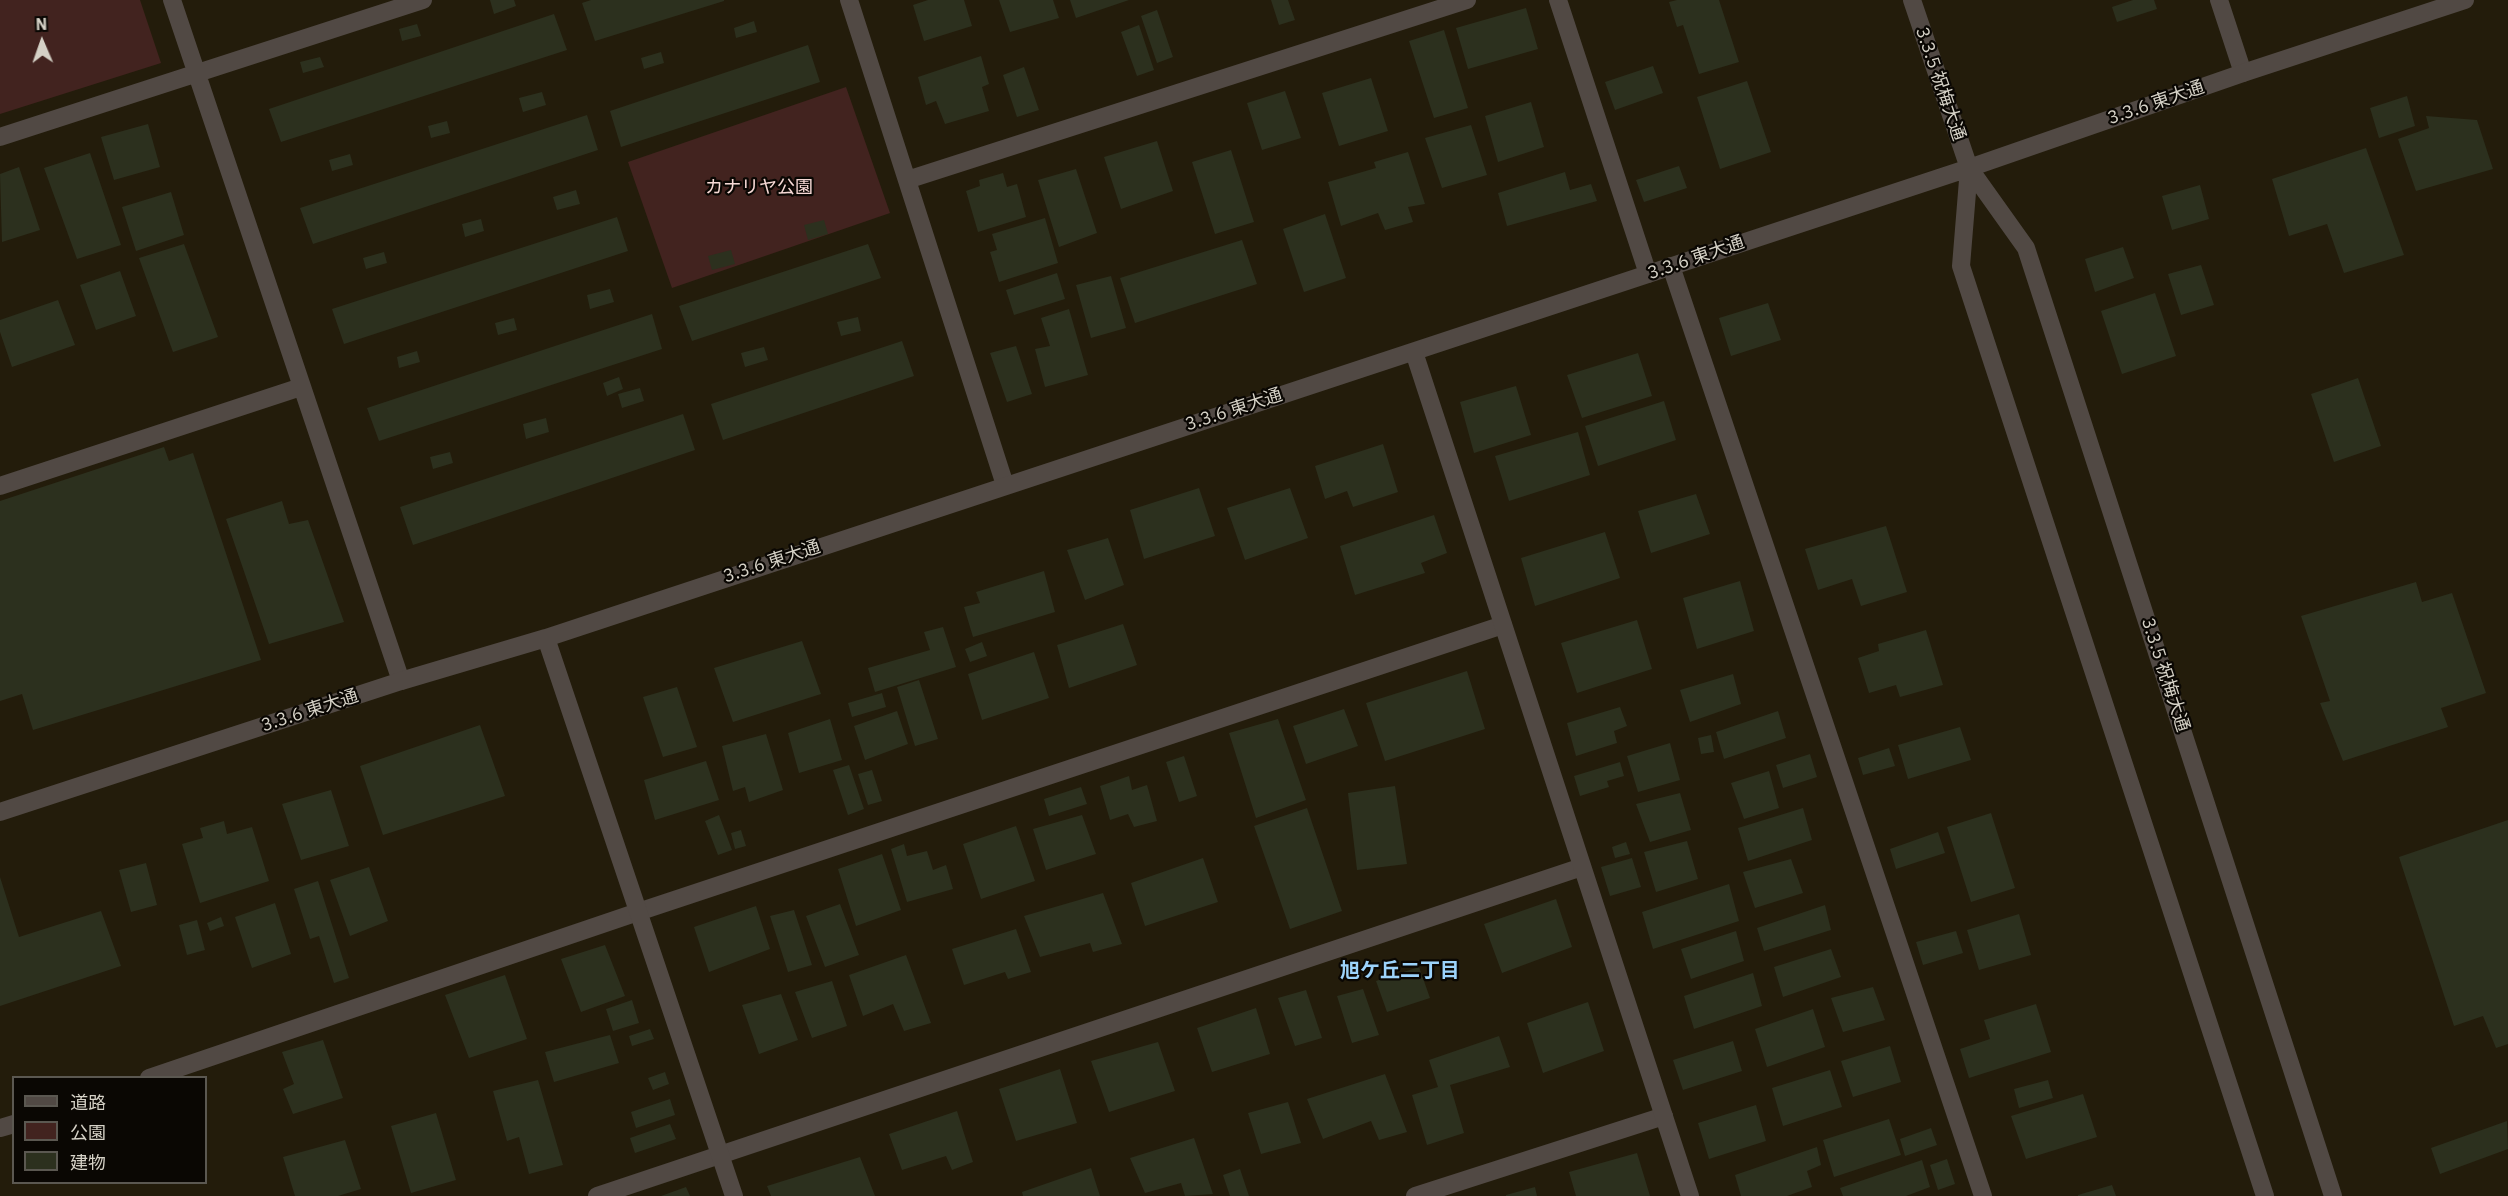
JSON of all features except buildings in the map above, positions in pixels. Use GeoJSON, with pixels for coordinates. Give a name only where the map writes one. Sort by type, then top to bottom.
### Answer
{"type":"FeatureCollection","features":[{"type":"Feature","properties":{"kind":"street"},"geometry":{"type":"LineString","coordinates":[[172,0],[401,681]]}},
{"type":"Feature","properties":{"kind":"street"},"geometry":{"type":"LineString","coordinates":[[0,138],[423,0]]}},
{"type":"Feature","properties":{"kind":"street"},"geometry":{"type":"LineString","coordinates":[[849,0],[1005,485]]}},
{"type":"Feature","properties":{"kind":"street"},"geometry":{"type":"LineString","coordinates":[[907,180],[1467,0]]}},
{"type":"Feature","properties":{"kind":"street"},"geometry":{"type":"LineString","coordinates":[[1558,0],[1648,274]]}},
{"type":"Feature","properties":{"kind":"street","name":"3.3.5 祝梅大通"},"geometry":{"type":"LineString","coordinates":[[1912,0],[1969,168],[2026,248],[2333,1196]]}},
{"type":"Feature","properties":{"kind":"street"},"geometry":{"type":"LineString","coordinates":[[2219,0],[2243,73]]}},
{"type":"Feature","properties":{"kind":"street","name":"3.3.6 東大通"},"geometry":{"type":"LineString","coordinates":[[0,812],[401,681],[546,638],[1969,168],[2243,73],[2465,0]]}},
{"type":"Feature","properties":{"kind":"street","name":"3.3.5 祝梅大通"},"geometry":{"type":"LineString","coordinates":[[1969,168],[1961,266],[2265,1196]]}},
{"type":"Feature","properties":{"kind":"street"},"geometry":{"type":"LineString","coordinates":[[1671,266],[1983,1196]]}},
{"type":"Feature","properties":{"kind":"street"},"geometry":{"type":"LineString","coordinates":[[1414,352],[1690,1196]]}},
{"type":"Feature","properties":{"kind":"street"},"geometry":{"type":"LineString","coordinates":[[0,486],[301,387]]}},
{"type":"Feature","properties":{"kind":"street"},"geometry":{"type":"LineString","coordinates":[[152,1076],[1503,625]]}},
{"type":"Feature","properties":{"kind":"street"},"geometry":{"type":"LineString","coordinates":[[546,638],[734,1196]]}},
{"type":"Feature","properties":{"kind":"street"},"geometry":{"type":"LineString","coordinates":[[597,1196],[1582,867]]}},
{"type":"Feature","properties":{"kind":"street"},"geometry":{"type":"LineString","coordinates":[[1415,1196],[1664,1116]]}},
{"type":"Feature","properties":{"kind":"green space"},"geometry":{"type":"Polygon","coordinates":[[[0,0],[140,0],[161,63],[0,114],[0,0]]]}},
{"type":"Feature","properties":{"kind":"green space","name":"カナリヤ公園"},"geometry":{"type":"Polygon","coordinates":[[[846,87],[890,213],[672,288],[628,162],[846,87]]]}},
{"type":"Feature","properties":{"kind":"district","name":"旭ケ丘二丁目"},"geometry":{"type":"Point","coordinates":[1400,971]}}]}
